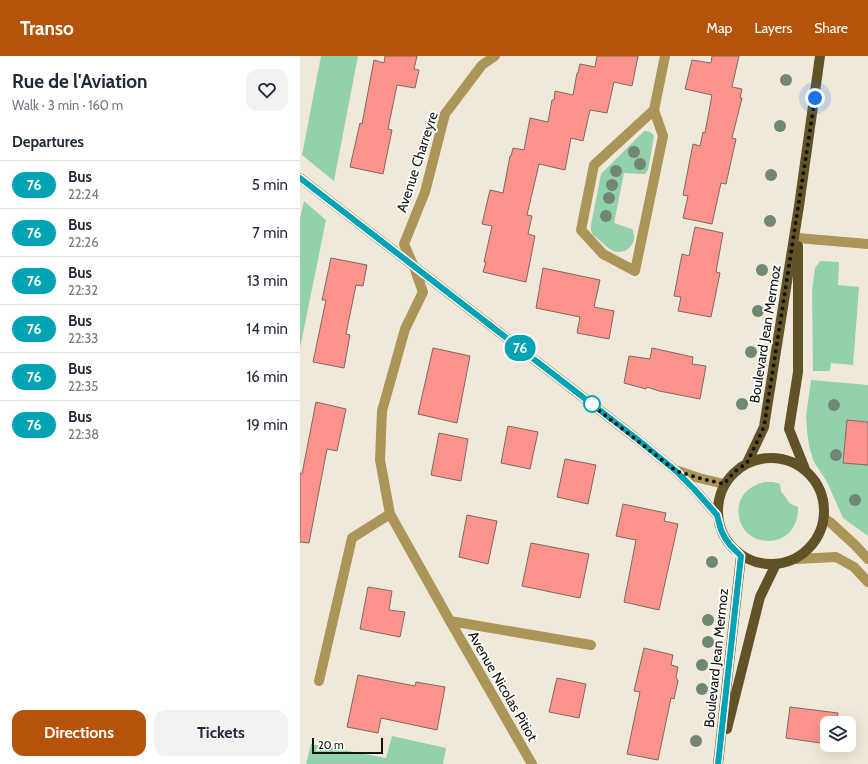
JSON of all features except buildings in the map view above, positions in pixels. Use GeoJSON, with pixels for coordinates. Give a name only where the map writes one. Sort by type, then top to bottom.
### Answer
{"type":"FeatureCollection","features":[{"type":"Feature","properties":{"kind":"main road","name":"Boulevard Jean Mermoz"},"geometry":{"type":"LineString","coordinates":[[747,463],[764,427],[799,206],[820,56]]}},
{"type":"Feature","properties":{"kind":"main road","name":"Boulevard Jean Mermoz"},"geometry":{"type":"LineString","coordinates":[[799,206],[798,372],[789,430],[805,469]]}},
{"type":"Feature","properties":{"kind":"main road","name":"Boulevard Jean Mermoz"},"geometry":{"type":"LineString","coordinates":[[777,457],[792,461],[805,469],[815,479],[822,492],[825,505],[825,520],[819,535],[809,549],[796,559],[776,564],[758,563],[741,556],[730,545],[721,530],[717,515],[719,499],[724,484],[734,472],[747,463],[761,458],[777,457]]}},
{"type":"Feature","properties":{"kind":"main road","name":"Boulevard Jean Mermoz"},"geometry":{"type":"LineString","coordinates":[[718,764],[741,556]]}},
{"type":"Feature","properties":{"kind":"main road","name":"Boulevard Jean Mermoz"},"geometry":{"type":"LineString","coordinates":[[718,764],[760,597],[776,564]]}},
{"type":"Feature","properties":{"kind":"street","name":"Avenue Charreyre"},"geometry":{"type":"LineString","coordinates":[[414,267],[404,244],[425,192],[445,114],[482,65],[495,56]]}},
{"type":"Feature","properties":{"kind":"street"},"geometry":{"type":"LineString","coordinates":[[654,110],[594,165],[581,230],[603,254],[635,271],[663,136],[654,110],[665,56]]}},
{"type":"Feature","properties":{"kind":"street"},"geometry":{"type":"LineString","coordinates":[[300,178],[631,434],[676,471],[717,515]]}},
{"type":"Feature","properties":{"kind":"street"},"geometry":{"type":"LineString","coordinates":[[798,238],[868,244]]}},
{"type":"Feature","properties":{"kind":"street","name":"Avenue Nicolas Pitiot"},"geometry":{"type":"LineString","coordinates":[[414,267],[423,292],[405,329],[382,411],[380,460],[390,514],[532,764]]}},
{"type":"Feature","properties":{"kind":"street"},"geometry":{"type":"LineString","coordinates":[[676,471],[724,484]]}},
{"type":"Feature","properties":{"kind":"street"},"geometry":{"type":"LineString","coordinates":[[319,682],[352,538],[390,514]]}},
{"type":"Feature","properties":{"kind":"street"},"geometry":{"type":"LineString","coordinates":[[825,520],[831,523],[868,559]]}},
{"type":"Feature","properties":{"kind":"street"},"geometry":{"type":"LineString","coordinates":[[796,559],[836,557],[854,567],[868,582]]}},
{"type":"Feature","properties":{"kind":"street","name":"Avenue Nicolas Pitiot"},"geometry":{"type":"LineString","coordinates":[[450,621],[591,644]]}},
{"type":"Feature","properties":{"kind":"green space"},"geometry":{"type":"Polygon","coordinates":[[[321,56],[358,56],[334,181],[302,155],[321,56]]]}},
{"type":"Feature","properties":{"kind":"green space"},"geometry":{"type":"Polygon","coordinates":[[[644,131],[650,132],[654,136],[648,170],[645,174],[624,173],[614,223],[632,229],[634,234],[633,243],[623,251],[613,251],[593,235],[591,231],[601,174],[644,131]]]}},
{"type":"Feature","properties":{"kind":"green space"},"geometry":{"type":"Polygon","coordinates":[[[304,201],[326,220],[300,348],[300,218],[304,201]]]}},
{"type":"Feature","properties":{"kind":"green space"},"geometry":{"type":"Polygon","coordinates":[[[820,261],[839,262],[838,285],[859,287],[853,365],[831,363],[830,371],[813,371],[812,291],[815,268],[820,261]]]}},
{"type":"Feature","properties":{"kind":"green space"},"geometry":{"type":"Polygon","coordinates":[[[811,380],[868,385],[868,422],[847,420],[843,463],[868,465],[868,536],[843,518],[827,482],[814,462],[809,446],[806,416],[811,380]]]}},
{"type":"Feature","properties":{"kind":"green space"},"geometry":{"type":"Polygon","coordinates":[[[765,482],[780,484],[781,492],[789,503],[798,507],[795,523],[788,534],[778,540],[766,541],[755,538],[745,531],[740,520],[739,505],[745,492],[756,485],[765,482]]]}},
{"type":"Feature","properties":{"kind":"green space"},"geometry":{"type":"Polygon","coordinates":[[[392,736],[446,748],[443,764],[306,764],[311,744],[386,758],[392,736]]]}},
{"type":"Feature","properties":{"kind":"bus line","name":"76"},"geometry":{"type":"LineString","coordinates":[[300,178],[637,439],[676,471],[717,515],[725,538],[741,556],[718,764]]}},
{"type":"Feature","properties":{"kind":"route"},"geometry":{"type":"LineString","coordinates":[[592,404],[587,401],[676,471],[724,484],[734,472],[747,463],[764,427],[815,98]]}}]}
